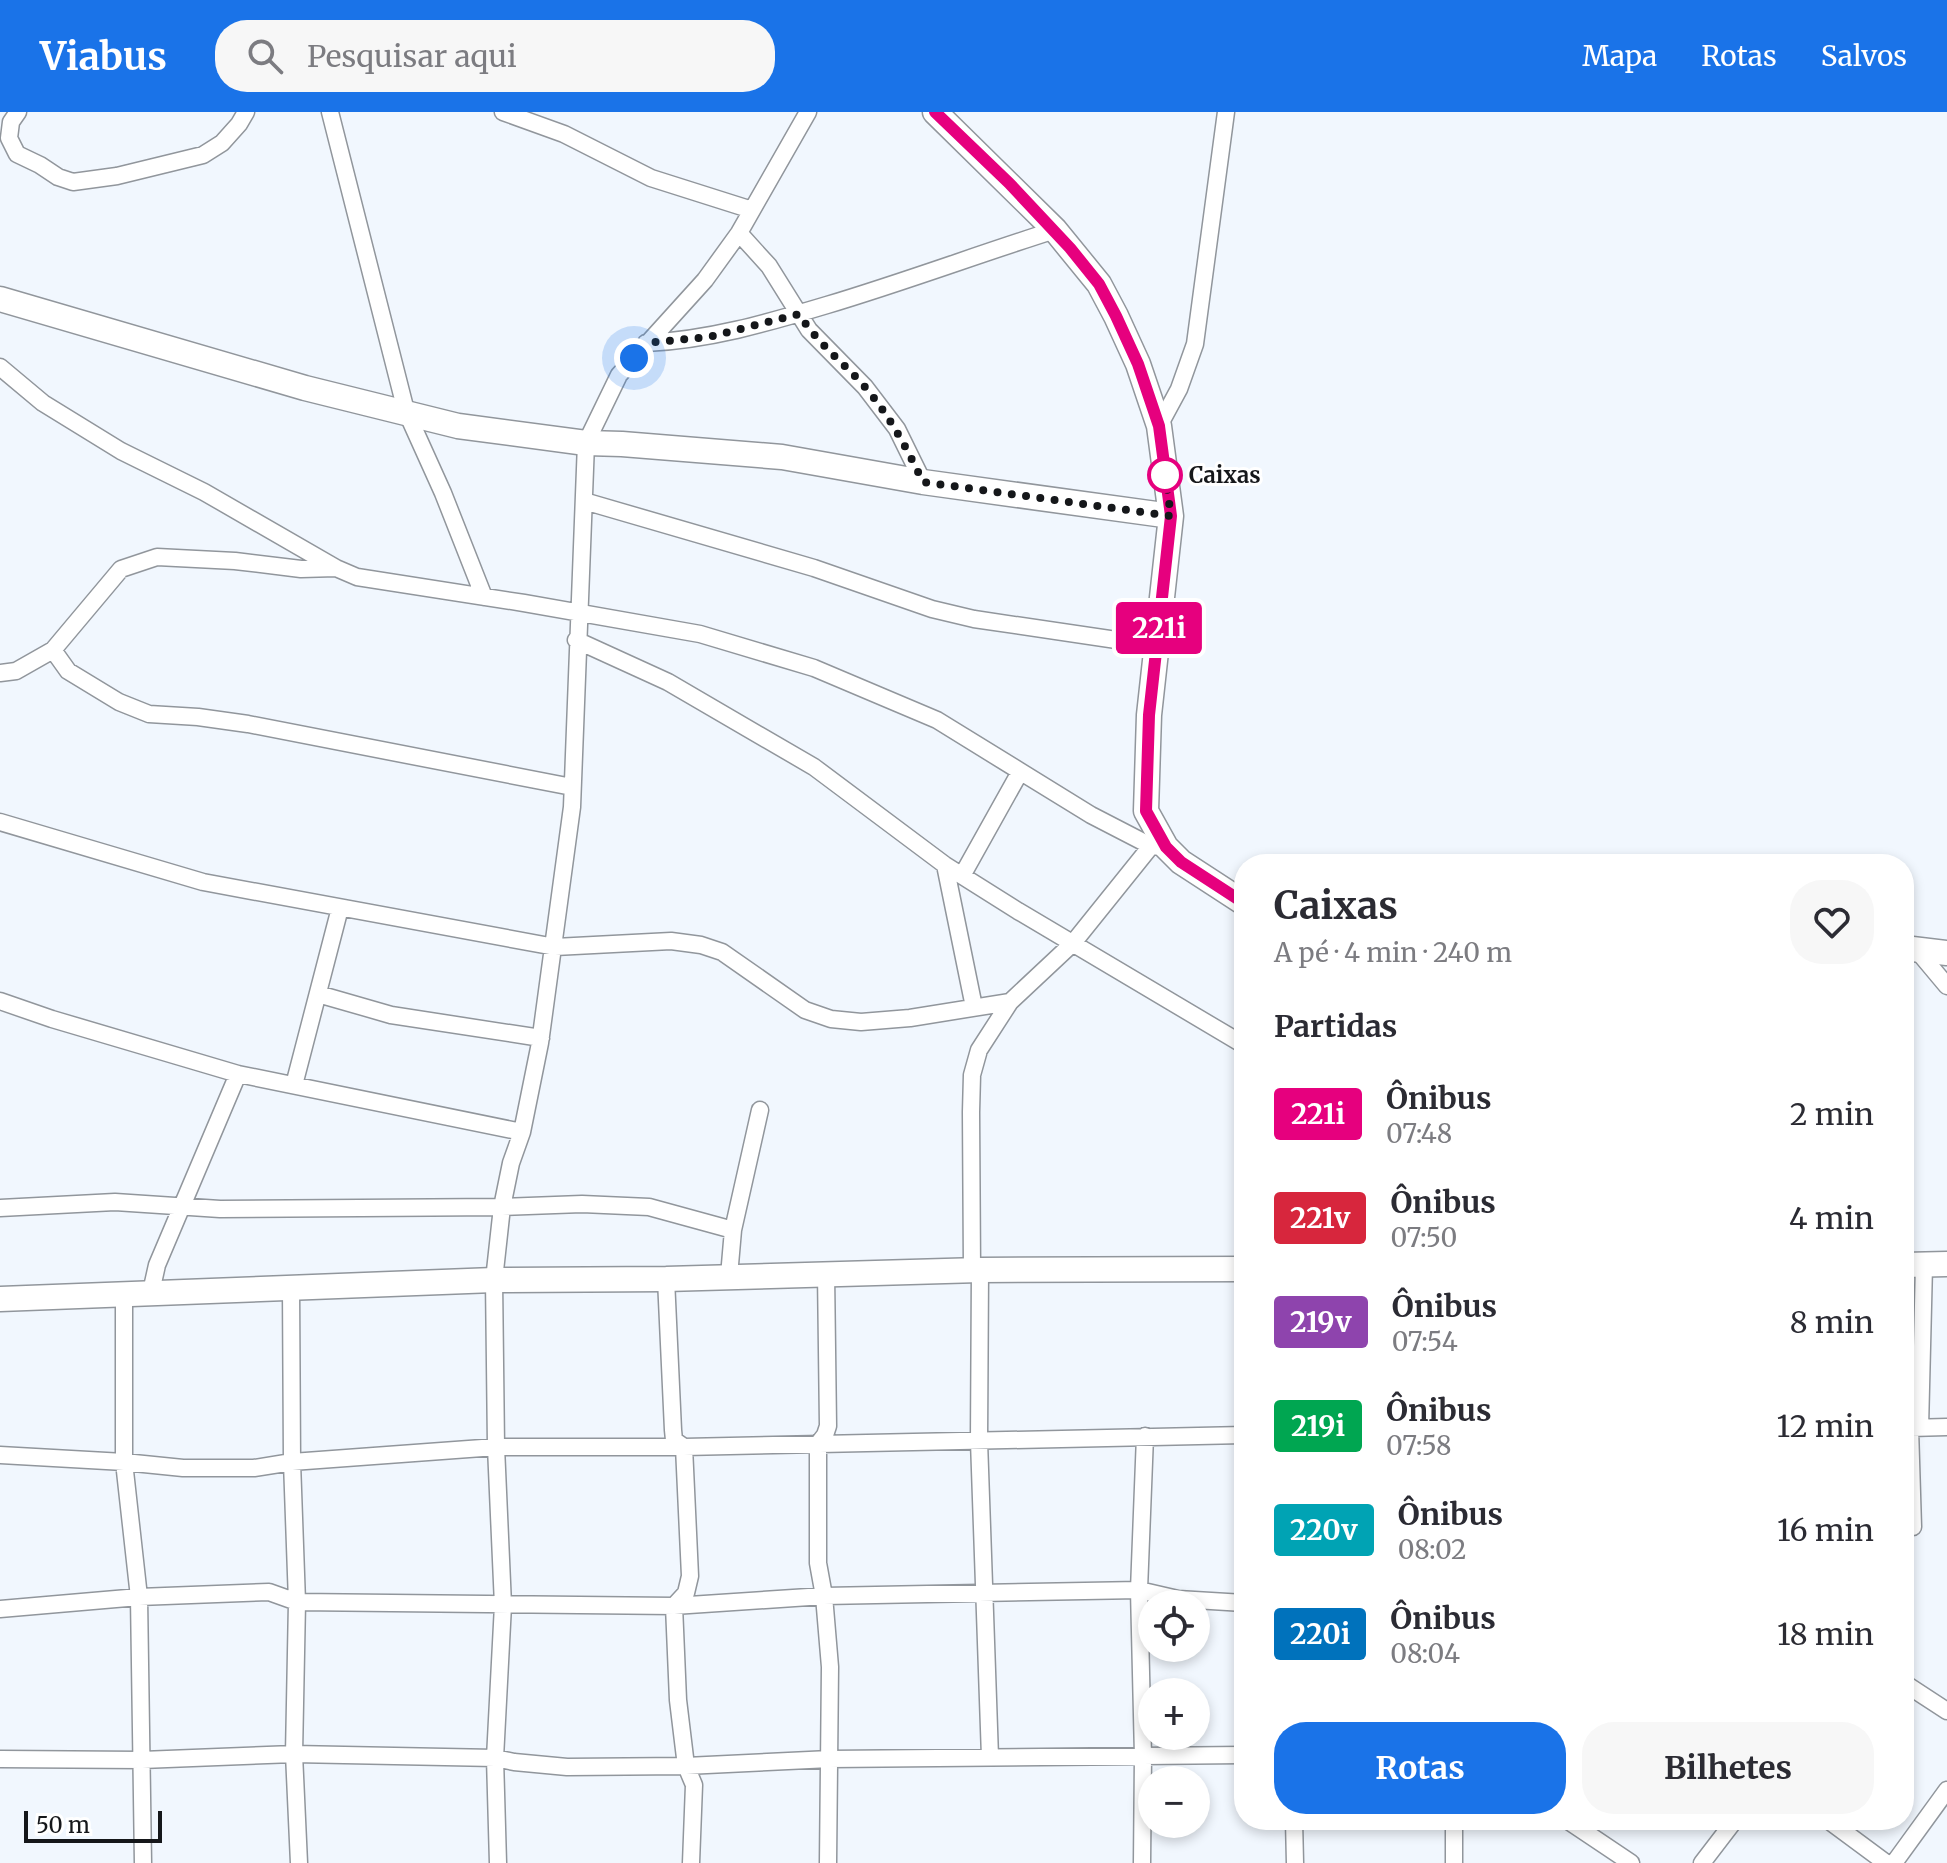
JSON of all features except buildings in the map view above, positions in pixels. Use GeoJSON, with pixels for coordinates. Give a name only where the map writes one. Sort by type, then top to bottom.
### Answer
{"type":"FeatureCollection","features":[{"type":"Feature","properties":{"kind":"street"},"geometry":{"type":"LineString","coordinates":[[18,112],[11,122],[9,138],[17,154],[73,182],[117,176],[203,155],[222,143],[246,112]]}},
{"type":"Feature","properties":{"kind":"street"},"geometry":{"type":"LineString","coordinates":[[330,112],[406,411],[443,493],[484,597]]}},
{"type":"Feature","properties":{"kind":"street"},"geometry":{"type":"LineString","coordinates":[[503,112],[564,134],[651,178],[752,210]]}},
{"type":"Feature","properties":{"kind":"street"},"geometry":{"type":"LineString","coordinates":[[498,1863],[495,1758],[503,1605],[496,1447],[494,1280],[502,1207],[511,1163],[522,1132],[555,947],[572,787],[586,443],[619,375],[705,280],[739,233],[808,112]]}},
{"type":"Feature","properties":{"kind":"street"},"geometry":{"type":"LineString","coordinates":[[935,112],[1055,230],[1099,284],[1138,364],[1159,426],[1171,516],[1149,715],[1146,811],[1158,847]]}},
{"type":"Feature","properties":{"kind":"street"},"geometry":{"type":"LineString","coordinates":[[1159,426],[1179,389],[1195,344],[1226,112]]}},
{"type":"Feature","properties":{"kind":"street"},"geometry":{"type":"LineString","coordinates":[[646,343],[709,337],[799,314],[911,280],[1055,230]]}},
{"type":"Feature","properties":{"kind":"street"},"geometry":{"type":"LineString","coordinates":[[739,233],[769,266],[809,330],[865,387],[897,429],[923,482]]}},
{"type":"Feature","properties":{"kind":"street"},"geometry":{"type":"LineString","coordinates":[[0,299],[305,388],[458,426],[586,443],[782,457],[923,482],[1171,516]]}},
{"type":"Feature","properties":{"kind":"street"},"geometry":{"type":"LineString","coordinates":[[0,367],[43,403],[121,451],[204,492],[336,568],[357,577],[700,634],[814,668],[937,720],[1091,815],[1158,847],[1234,896]]}},
{"type":"Feature","properties":{"kind":"street"},"geometry":{"type":"LineString","coordinates":[[584,501],[814,568],[932,609],[974,619],[1157,646]]}},
{"type":"Feature","properties":{"kind":"street"},"geometry":{"type":"LineString","coordinates":[[0,673],[16,671],[53,650],[121,569],[157,557],[235,561],[301,569],[336,568]]}},
{"type":"Feature","properties":{"kind":"street"},"geometry":{"type":"LineString","coordinates":[[576,640],[668,682],[814,767],[945,865],[1234,1039]]}},
{"type":"Feature","properties":{"kind":"street"},"geometry":{"type":"LineString","coordinates":[[53,650],[68,671],[119,702],[149,714],[248,724],[572,787]]}},
{"type":"Feature","properties":{"kind":"street"},"geometry":{"type":"LineString","coordinates":[[963,874],[1020,772]]}},
{"type":"Feature","properties":{"kind":"street"},"geometry":{"type":"LineString","coordinates":[[0,822],[203,882],[555,947],[671,941],[701,945],[722,952],[805,1010],[831,1019],[861,1022],[910,1018],[1010,1002]]}},
{"type":"Feature","properties":{"kind":"street"},"geometry":{"type":"LineString","coordinates":[[990,1757],[979,1441],[972,1075],[979,1050],[1010,1002],[1073,943],[1158,847]]}},
{"type":"Feature","properties":{"kind":"street"},"geometry":{"type":"LineString","coordinates":[[945,865],[974,1007]]}},
{"type":"Feature","properties":{"kind":"street"},"geometry":{"type":"LineString","coordinates":[[294,1085],[340,908]]}},
{"type":"Feature","properties":{"kind":"street"},"geometry":{"type":"LineString","coordinates":[[1914,949],[1947,953]]}},
{"type":"Feature","properties":{"kind":"street"},"geometry":{"type":"LineString","coordinates":[[1914,952],[1947,986]]}},
{"type":"Feature","properties":{"kind":"street"},"geometry":{"type":"LineString","coordinates":[[318,994],[391,1015],[541,1038]]}},
{"type":"Feature","properties":{"kind":"street"},"geometry":{"type":"LineString","coordinates":[[0,1001],[238,1074],[522,1132]]}},
{"type":"Feature","properties":{"kind":"street"},"geometry":{"type":"LineString","coordinates":[[151,1292],[157,1265],[238,1074]]}},
{"type":"Feature","properties":{"kind":"street"},"geometry":{"type":"LineString","coordinates":[[729,1276],[733,1230],[760,1110]]}},
{"type":"Feature","properties":{"kind":"street"},"geometry":{"type":"LineString","coordinates":[[0,1208],[115,1202],[183,1207],[582,1204],[649,1207],[733,1230]]}},
{"type":"Feature","properties":{"kind":"street"},"geometry":{"type":"LineString","coordinates":[[1914,1403],[1925,1265]]}},
{"type":"Feature","properties":{"kind":"street"},"geometry":{"type":"LineString","coordinates":[[0,1299],[494,1280],[666,1279],[976,1270],[1234,1269]]}},
{"type":"Feature","properties":{"kind":"street"},"geometry":{"type":"LineString","coordinates":[[826,1273],[828,1426],[818,1444],[818,1563],[830,1667],[828,1863]]}},
{"type":"Feature","properties":{"kind":"street"},"geometry":{"type":"LineString","coordinates":[[666,1279],[674,1440],[684,1447]]}},
{"type":"Feature","properties":{"kind":"street"},"geometry":{"type":"LineString","coordinates":[[291,1287],[297,1602],[294,1754],[299,1863]]}},
{"type":"Feature","properties":{"kind":"street"},"geometry":{"type":"LineString","coordinates":[[124,1294],[124,1462],[139,1597],[143,1863]]}},
{"type":"Feature","properties":{"kind":"street"},"geometry":{"type":"LineString","coordinates":[[1914,1428],[1947,1427]]}},
{"type":"Feature","properties":{"kind":"street"},"geometry":{"type":"LineString","coordinates":[[0,1455],[183,1468],[254,1468],[292,1462],[496,1447],[684,1447],[1234,1435]]}},
{"type":"Feature","properties":{"kind":"street"},"geometry":{"type":"LineString","coordinates":[[1139,1590],[1145,1436]]}},
{"type":"Feature","properties":{"kind":"street"},"geometry":{"type":"LineString","coordinates":[[684,1447],[690,1576],[686,1593],[674,1606],[678,1700],[686,1766],[694,1785],[691,1863]]}},
{"type":"Feature","properties":{"kind":"street"},"geometry":{"type":"LineString","coordinates":[[0,1609],[139,1597],[269,1592],[297,1602],[674,1606],[824,1596],[1138,1590]]}},
{"type":"Feature","properties":{"kind":"street"},"geometry":{"type":"LineString","coordinates":[[1210,1601],[1234,1602]]}},
{"type":"Feature","properties":{"kind":"street"},"geometry":{"type":"LineString","coordinates":[[1141,1662],[1142,1863]]}},
{"type":"Feature","properties":{"kind":"street"},"geometry":{"type":"LineString","coordinates":[[1914,1690],[1947,1711]]}},
{"type":"Feature","properties":{"kind":"street"},"geometry":{"type":"LineString","coordinates":[[0,1759],[142,1760],[294,1754],[495,1758],[567,1767],[686,1766],[830,1759],[1234,1755]]}},
{"type":"Feature","properties":{"kind":"street"},"geometry":{"type":"LineString","coordinates":[[1894,1863],[1947,1790]]}},
{"type":"Feature","properties":{"kind":"street"},"geometry":{"type":"LineString","coordinates":[[1294,1830],[1295,1863]]}},
{"type":"Feature","properties":{"kind":"street"},"geometry":{"type":"LineString","coordinates":[[1454,1830],[1454,1863]]}},
{"type":"Feature","properties":{"kind":"street"},"geometry":{"type":"LineString","coordinates":[[1582,1830],[1631,1863]]}},
{"type":"Feature","properties":{"kind":"street"},"geometry":{"type":"LineString","coordinates":[[1702,1863],[1727,1830]]}},
{"type":"Feature","properties":{"kind":"street"},"geometry":{"type":"LineString","coordinates":[[1841,1830],[1886,1863]]}},
{"type":"Feature","properties":{"kind":"bus line","name":"221i"},"geometry":{"type":"LineString","coordinates":[[935,112],[1055,230],[1099,284],[1138,364],[1159,426],[1171,516],[1149,715],[1146,811],[1166,847],[1181,862],[1234,898]]}},
{"type":"Feature","properties":{"kind":"place","name":"Caixas"},"geometry":{"type":"Point","coordinates":[1165,475]}},
{"type":"Feature","properties":{"kind":"route"},"geometry":{"type":"LineString","coordinates":[[634,358],[646,343],[709,337],[799,314],[809,330],[865,387],[897,429],[923,482],[1171,516],[1165,475]]}}]}
